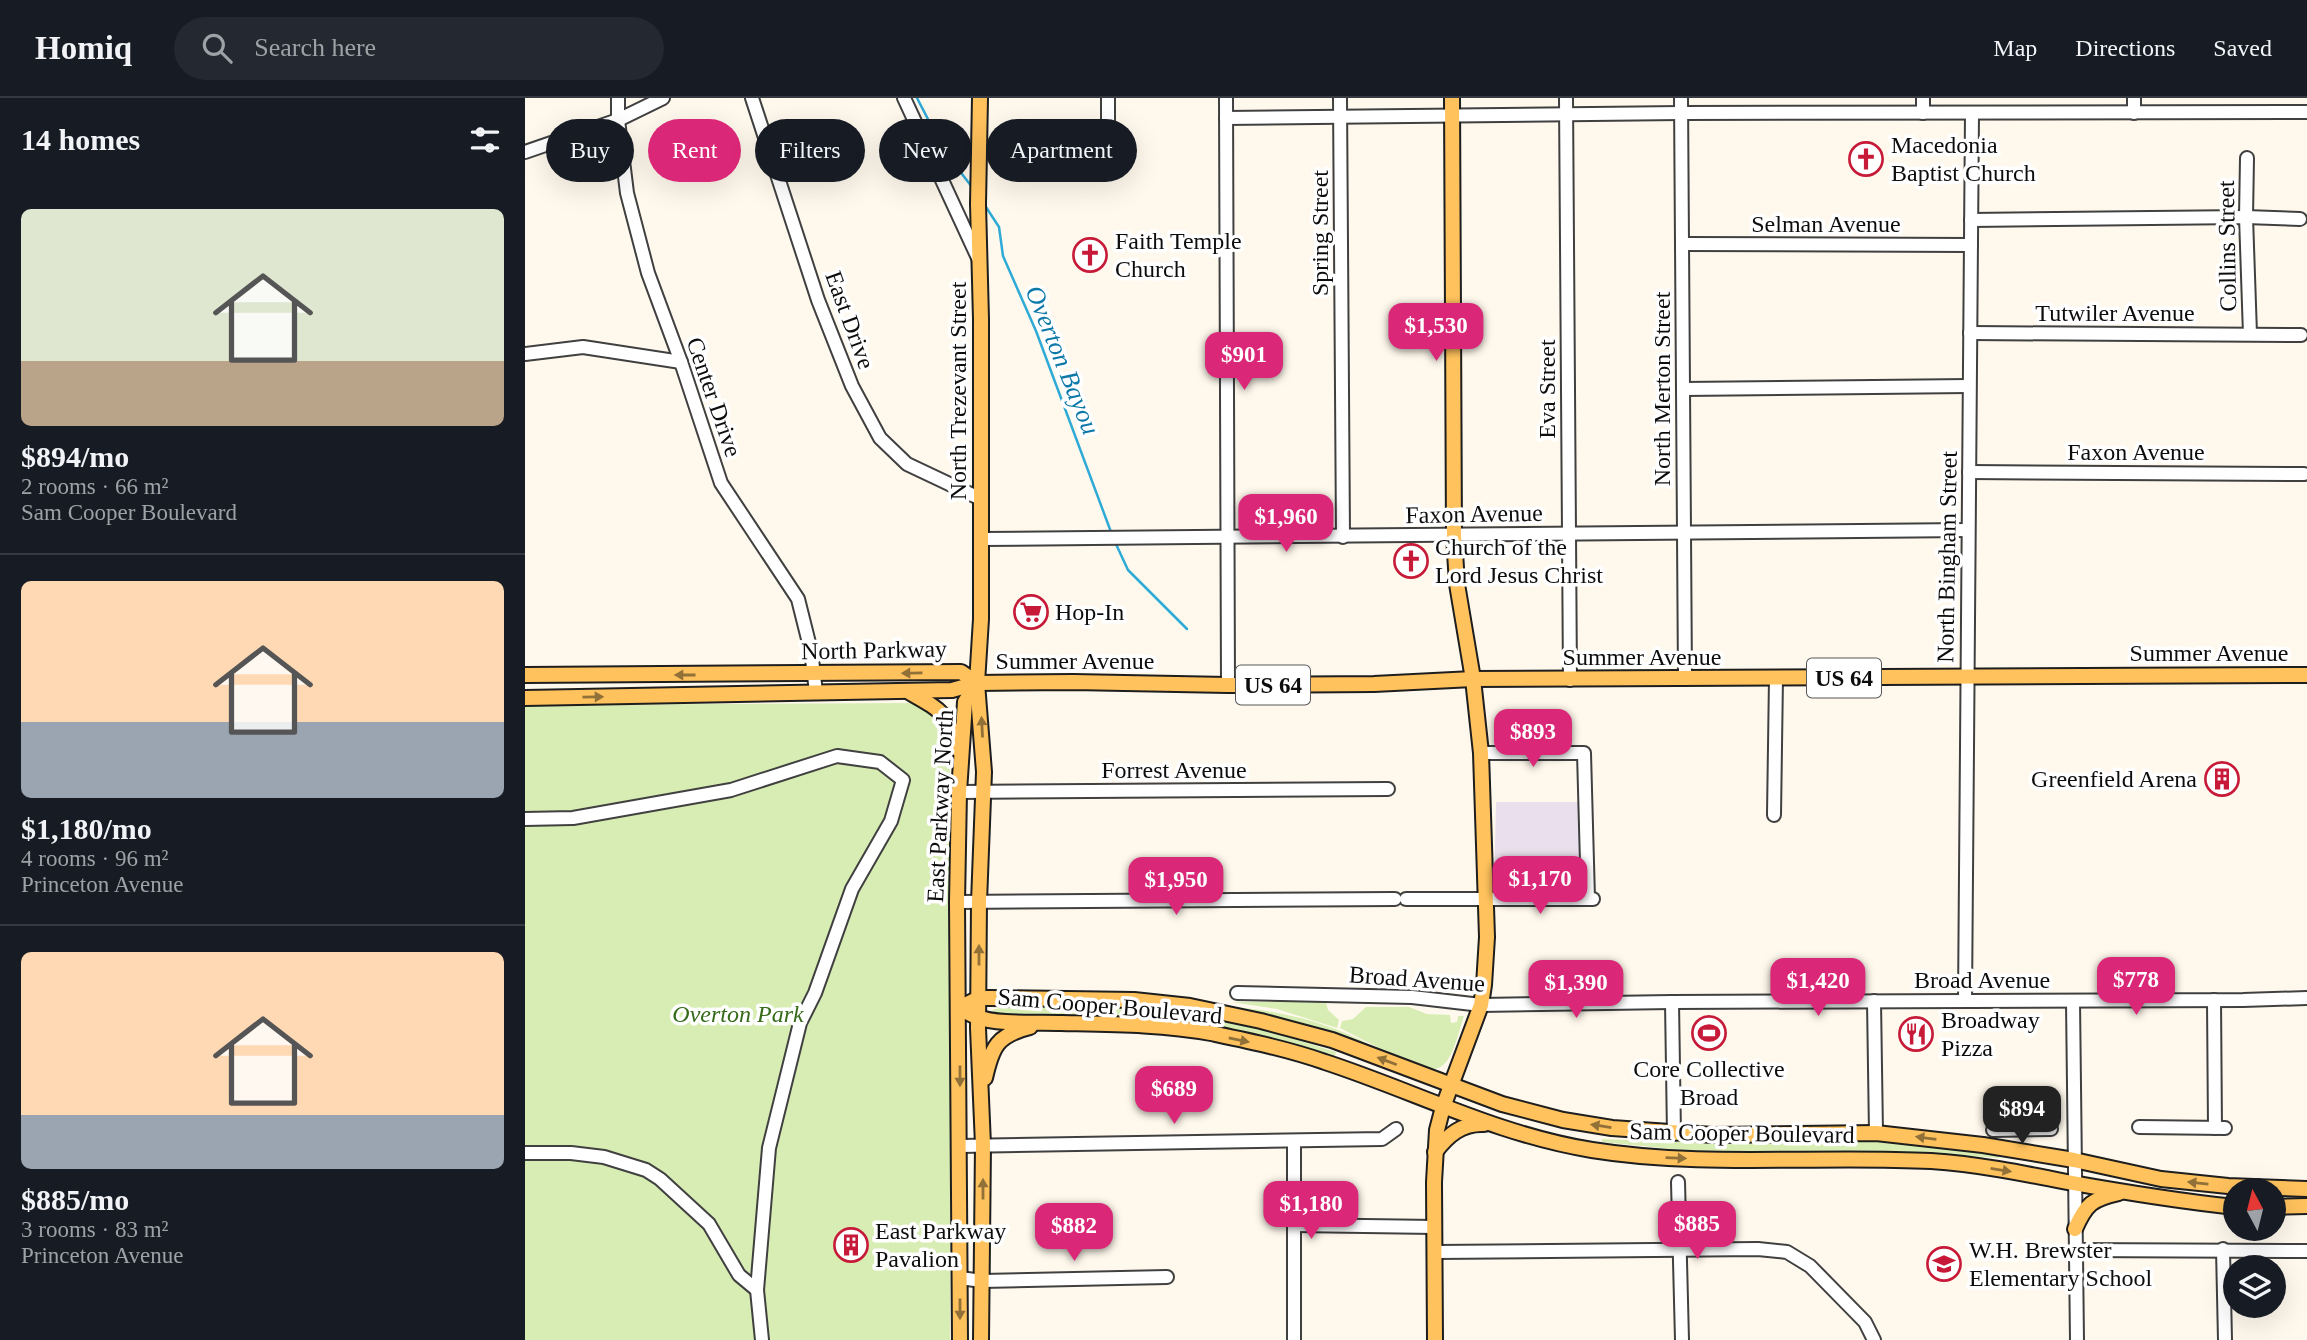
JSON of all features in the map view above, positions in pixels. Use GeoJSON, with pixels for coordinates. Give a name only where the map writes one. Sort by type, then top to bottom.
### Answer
{"type":"FeatureCollection","features":[{"type":"Feature","properties":{"kind":"main road","name":"North Trezevant Street"},"geometry":{"type":"LineString","coordinates":[[977,683],[981,619],[980,98]]}},
{"type":"Feature","properties":{"kind":"main road"},"geometry":{"type":"LineString","coordinates":[[1435,1340],[1434,1154],[1443,1107],[1481,1005],[1485,985],[1487,900],[1481,753],[1473,679],[1457,584],[1454,536],[1452,98]]}},
{"type":"Feature","properties":{"kind":"main road","name":"North Parkway"},"geometry":{"type":"LineString","coordinates":[[525,675],[961,672],[977,683]]}},
{"type":"Feature","properties":{"kind":"main road","name":"Summer Avenue"},"geometry":{"type":"LineString","coordinates":[[977,683],[1228,685],[1374,684],[1473,679],[2307,675]]}},
{"type":"Feature","properties":{"kind":"main road","name":"North Parkway"},"geometry":{"type":"LineString","coordinates":[[525,698],[952,691],[977,683]]}},
{"type":"Feature","properties":{"kind":"main road","name":"East Parkway North"},"geometry":{"type":"LineString","coordinates":[[960,1340],[957,902],[959,792],[965,702],[977,683]]}},
{"type":"Feature","properties":{"kind":"main road","name":"East Parkway North"},"geometry":{"type":"LineString","coordinates":[[977,683],[984,772],[978,1018],[983,1145],[981,1340]]}},
{"type":"Feature","properties":{"kind":"main road"},"geometry":{"type":"LineString","coordinates":[[908,691],[933,705],[949,720],[961,757]]}},
{"type":"Feature","properties":{"kind":"main road","name":"Sam Cooper Boulevard"},"geometry":{"type":"LineString","coordinates":[[959,1008],[979,998],[1134,1000],[1190,1006],[1261,1021],[1332,1041],[1502,1104],[1563,1120],[1674,1134],[1876,1133],[2074,1160],[2161,1179],[2228,1186],[2307,1189]]}},
{"type":"Feature","properties":{"kind":"main road","name":"Sam Cooper Boulevard"},"geometry":{"type":"LineString","coordinates":[[959,1008],[978,1018],[1161,1027],[1207,1033],[1325,1061],[1443,1107],[1523,1134],[1590,1149],[1657,1157],[1730,1161],[1935,1161],[2223,1205]]}},
{"type":"Feature","properties":{"kind":"main road"},"geometry":{"type":"LineString","coordinates":[[981,1097],[989,1062],[994,1048],[1002,1038],[1014,1031],[1050,1023]]}},
{"type":"Feature","properties":{"kind":"main road"},"geometry":{"type":"LineString","coordinates":[[1434,1154],[1447,1138],[1459,1129],[1471,1124],[1493,1124]]}},
{"type":"Feature","properties":{"kind":"main road"},"geometry":{"type":"LineString","coordinates":[[2075,1229],[2084,1209],[2097,1199],[2127,1192]]}},
{"type":"Feature","properties":{"kind":"street","name":"Center Drive"},"geometry":{"type":"LineString","coordinates":[[618,98],[618,119]]}},
{"type":"Feature","properties":{"kind":"street"},"geometry":{"type":"LineString","coordinates":[[620,119],[663,98]]}},
{"type":"Feature","properties":{"kind":"street","name":"East Drive"},"geometry":{"type":"LineString","coordinates":[[752,98],[818,300],[852,386],[880,438],[907,464],[981,499]]}},
{"type":"Feature","properties":{"kind":"street"},"geometry":{"type":"LineString","coordinates":[[904,98],[979,260]]}},
{"type":"Feature","properties":{"kind":"street"},"geometry":{"type":"LineString","coordinates":[[1108,98],[1108,119]]}},
{"type":"Feature","properties":{"kind":"street"},"geometry":{"type":"LineString","coordinates":[[1226,98],[1228,685]]}},
{"type":"Feature","properties":{"kind":"street","name":"Spring Street"},"geometry":{"type":"LineString","coordinates":[[1340,98],[1343,537]]}},
{"type":"Feature","properties":{"kind":"street","name":"Eva Street"},"geometry":{"type":"LineString","coordinates":[[1566,98],[1570,680]]}},
{"type":"Feature","properties":{"kind":"street","name":"North Merton Street"},"geometry":{"type":"LineString","coordinates":[[1681,98],[1685,679]]}},
{"type":"Feature","properties":{"kind":"street"},"geometry":{"type":"LineString","coordinates":[[1923,98],[1923,113]]}},
{"type":"Feature","properties":{"kind":"street"},"geometry":{"type":"LineString","coordinates":[[2134,98],[2134,113]]}},
{"type":"Feature","properties":{"kind":"street"},"geometry":{"type":"LineString","coordinates":[[1226,118],[1681,113],[2307,112]]}},
{"type":"Feature","properties":{"kind":"street","name":"North Bingham Street"},"geometry":{"type":"LineString","coordinates":[[1965,1001],[1972,113]]}},
{"type":"Feature","properties":{"kind":"street"},"geometry":{"type":"LineString","coordinates":[[525,152],[546,145]]}},
{"type":"Feature","properties":{"kind":"street","name":"Collins Street"},"geometry":{"type":"LineString","coordinates":[[2247,158],[2250,334]]}},
{"type":"Feature","properties":{"kind":"street","name":"Center Drive"},"geometry":{"type":"LineString","coordinates":[[626,182],[648,273],[721,483],[798,599],[811,650],[816,692]]}},
{"type":"Feature","properties":{"kind":"street"},"geometry":{"type":"LineString","coordinates":[[1971,220],[2246,217],[2301,219]]}},
{"type":"Feature","properties":{"kind":"street","name":"Selman Avenue"},"geometry":{"type":"LineString","coordinates":[[1682,244],[1971,245]]}},
{"type":"Feature","properties":{"kind":"street","name":"Tutwiler Avenue"},"geometry":{"type":"LineString","coordinates":[[1970,333],[2301,335]]}},
{"type":"Feature","properties":{"kind":"street"},"geometry":{"type":"LineString","coordinates":[[525,354],[583,347],[681,362]]}},
{"type":"Feature","properties":{"kind":"street"},"geometry":{"type":"LineString","coordinates":[[1683,388],[1969,386]]}},
{"type":"Feature","properties":{"kind":"street","name":"Faxon Avenue"},"geometry":{"type":"LineString","coordinates":[[1969,472],[2304,474]]}},
{"type":"Feature","properties":{"kind":"street","name":"Faxon Avenue"},"geometry":{"type":"LineString","coordinates":[[981,539],[1968,530]]}},
{"type":"Feature","properties":{"kind":"street"},"geometry":{"type":"LineString","coordinates":[[1775,815],[1776,678]]}},
{"type":"Feature","properties":{"kind":"street"},"geometry":{"type":"LineString","coordinates":[[957,902],[1591,899],[1584,753],[1481,753]]}},
{"type":"Feature","properties":{"kind":"street"},"geometry":{"type":"LineString","coordinates":[[525,820],[573,818],[731,790],[837,756],[880,762],[903,780],[891,821],[852,889],[815,993],[800,1023],[769,1147],[757,1290],[762,1340]]}},
{"type":"Feature","properties":{"kind":"street","name":"Forrest Avenue"},"geometry":{"type":"LineString","coordinates":[[959,792],[1388,789]]}},
{"type":"Feature","properties":{"kind":"street","name":"Broad Avenue"},"geometry":{"type":"LineString","coordinates":[[1237,993],[1412,997],[1481,1005],[2307,998]]}},
{"type":"Feature","properties":{"kind":"street"},"geometry":{"type":"LineString","coordinates":[[2139,1127],[2220,1128],[2214,1000]]}},
{"type":"Feature","properties":{"kind":"street"},"geometry":{"type":"LineString","coordinates":[[1874,1001],[1876,1133]]}},
{"type":"Feature","properties":{"kind":"street"},"geometry":{"type":"LineString","coordinates":[[2073,1001],[2077,1340]]}},
{"type":"Feature","properties":{"kind":"street"},"geometry":{"type":"LineString","coordinates":[[1672,1002],[1674,1134]]}},
{"type":"Feature","properties":{"kind":"street"},"geometry":{"type":"LineString","coordinates":[[960,1146],[1382,1139],[1396,1129]]}},
{"type":"Feature","properties":{"kind":"street"},"geometry":{"type":"LineString","coordinates":[[2028,1153],[2030,1129]]}},
{"type":"Feature","properties":{"kind":"street"},"geometry":{"type":"LineString","coordinates":[[1993,1130],[2050,1129]]}},
{"type":"Feature","properties":{"kind":"street"},"geometry":{"type":"LineString","coordinates":[[1294,1142],[1294,1340]]}},
{"type":"Feature","properties":{"kind":"street"},"geometry":{"type":"LineString","coordinates":[[525,1153],[571,1153],[604,1157],[646,1170],[660,1179],[709,1224],[739,1275],[757,1290]]}},
{"type":"Feature","properties":{"kind":"street"},"geometry":{"type":"LineString","coordinates":[[1678,1182],[1682,1340]]}},
{"type":"Feature","properties":{"kind":"street"},"geometry":{"type":"LineString","coordinates":[[1294,1225],[1435,1227]]}},
{"type":"Feature","properties":{"kind":"street"},"geometry":{"type":"LineString","coordinates":[[1436,1252],[1758,1249],[1787,1252],[1810,1266],[1865,1322],[1874,1340]]}},
{"type":"Feature","properties":{"kind":"street"},"geometry":{"type":"LineString","coordinates":[[2075,1250],[2307,1251]]}},
{"type":"Feature","properties":{"kind":"street"},"geometry":{"type":"LineString","coordinates":[[2223,1250],[2225,1340]]}},
{"type":"Feature","properties":{"kind":"street"},"geometry":{"type":"LineString","coordinates":[[960,1278],[982,1281],[1167,1277]]}},
{"type":"Feature","properties":{"kind":"shaded area"},"geometry":{"type":"Polygon","coordinates":[[[1496,802],[1579,802],[1581,889],[1571,895],[1496,894],[1496,802]]]}},
{"type":"Feature","properties":{"kind":"green space","name":"Overton Park"},"geometry":{"type":"Polygon","coordinates":[[[525,705],[925,705],[948,730],[951,801],[950,1340],[525,1340],[525,705]]]}},
{"type":"Feature","properties":{"kind":"green space"},"geometry":{"type":"Polygon","coordinates":[[[1232,1002],[1326,1002],[1328,1010],[1339,1020],[1337,1028],[1277,1009],[1232,1002]]]}},
{"type":"Feature","properties":{"kind":"green space"},"geometry":{"type":"Polygon","coordinates":[[[1008,1006],[1146,1008],[1214,1017],[1336,1052],[1335,1056],[1272,1040],[1145,1019],[1020,1017],[998,1014],[992,1010],[1008,1006]]]}},
{"type":"Feature","properties":{"kind":"green space"},"geometry":{"type":"Polygon","coordinates":[[[1234,1007],[1309,1020],[1345,1033],[1379,1050],[1291,1022],[1234,1007]]]}},
{"type":"Feature","properties":{"kind":"green space"},"geometry":{"type":"Polygon","coordinates":[[[1366,1007],[1409,1007],[1427,1014],[1450,1015],[1451,1023],[1457,1022],[1458,1016],[1464,1016],[1448,1059],[1437,1068],[1430,1068],[1379,1048],[1340,1028],[1342,1021],[1353,1019],[1366,1007]]]}},
{"type":"Feature","properties":{"kind":"green space"},"geometry":{"type":"Polygon","coordinates":[[[1602,1139],[1706,1143],[1839,1140],[1894,1142],[2000,1154],[1999,1158],[1912,1152],[1702,1152],[1602,1142],[1602,1139]]]}},
{"type":"Feature","properties":{"kind":"waterway","name":"Overton Bayou"},"geometry":{"type":"LineString","coordinates":[[917,98],[945,152],[972,187]]}},
{"type":"Feature","properties":{"kind":"waterway","name":"Overton Bayou"},"geometry":{"type":"LineString","coordinates":[[984,204],[999,227],[1003,256],[1036,331],[1111,532]]}},
{"type":"Feature","properties":{"kind":"waterway","name":"Overton Bayou"},"geometry":{"type":"LineString","coordinates":[[1115,542],[1128,570],[1187,629]]}},
{"type":"Feature","properties":{"kind":"place","name":"Macedonia Baptist Church"},"geometry":{"type":"Point","coordinates":[1866,159]}},
{"type":"Feature","properties":{"kind":"place","name":"Faith Temple Church"},"geometry":{"type":"Point","coordinates":[1090,255]}},
{"type":"Feature","properties":{"kind":"place","name":"Church of the Lord Jesus Christ"},"geometry":{"type":"Point","coordinates":[1411,561]}},
{"type":"Feature","properties":{"kind":"place","name":"Hop-In"},"geometry":{"type":"Point","coordinates":[1031,612]}},
{"type":"Feature","properties":{"kind":"place","name":"Greenfield Arena"},"geometry":{"type":"Point","coordinates":[2222,779]}},
{"type":"Feature","properties":{"kind":"place","name":"Core Collective Broad"},"geometry":{"type":"Point","coordinates":[1709,1033]}},
{"type":"Feature","properties":{"kind":"place","name":"Broadway Pizza"},"geometry":{"type":"Point","coordinates":[1916,1034]}},
{"type":"Feature","properties":{"kind":"place","name":"East Parkway Pavalion"},"geometry":{"type":"Point","coordinates":[851,1245]}},
{"type":"Feature","properties":{"kind":"place","name":"W.H. Brewster Elementary School"},"geometry":{"type":"Point","coordinates":[1944,1264]}}]}
